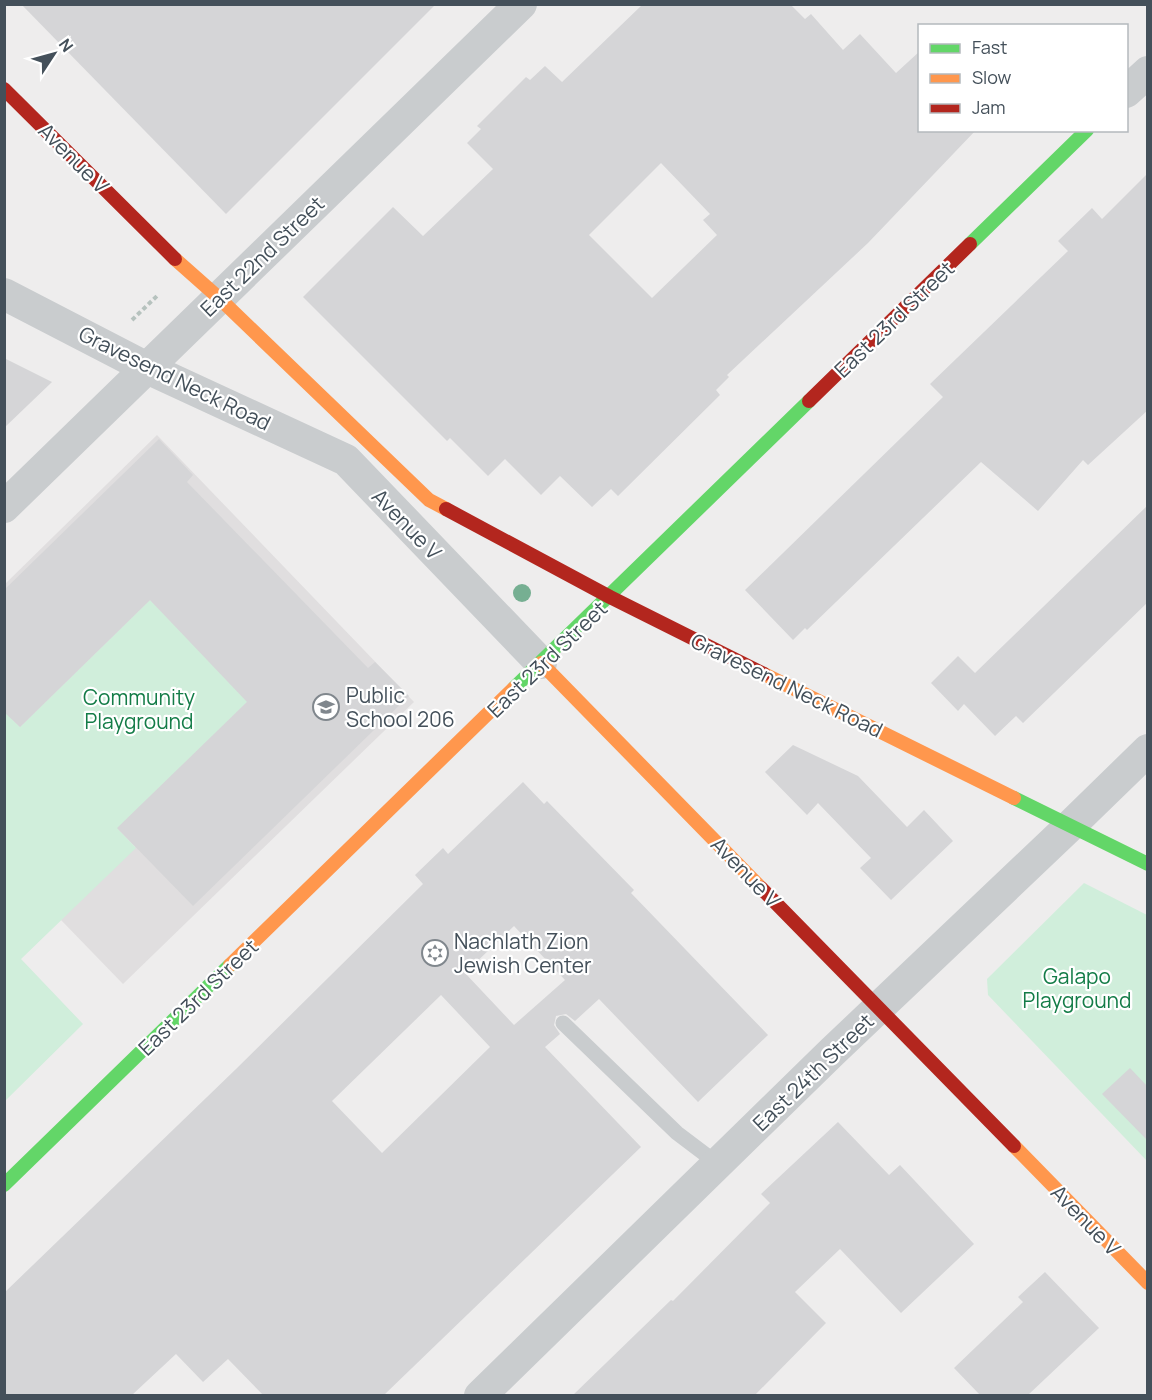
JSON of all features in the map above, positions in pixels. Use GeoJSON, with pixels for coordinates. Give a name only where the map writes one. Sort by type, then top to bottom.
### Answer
{"type":"FeatureCollection","features":[{"type":"Feature","properties":{"kind":"street","name":"East 22nd Street"},"geometry":{"type":"LineString","coordinates":[[4,507],[521,4]]}},
{"type":"Feature","properties":{"kind":"street"},"geometry":{"type":"LineString","coordinates":[[1128,90],[1148,72]]}},
{"type":"Feature","properties":{"kind":"street","name":"Avenue V"},"geometry":{"type":"LineString","coordinates":[[4,89],[185,269],[219,298],[429,500]]}},
{"type":"Feature","properties":{"kind":"street","name":"East 23rd Street"},"geometry":{"type":"LineString","coordinates":[[4,1185],[1085,132]]}},
{"type":"Feature","properties":{"kind":"street","name":"Gravesend Neck Road"},"geometry":{"type":"LineString","coordinates":[[4,294],[147,368],[346,460]]}},
{"type":"Feature","properties":{"kind":"street","name":"Avenue V"},"geometry":{"type":"LineString","coordinates":[[346,460],[1148,1283]]}},
{"type":"Feature","properties":{"kind":"street","name":"Gravesend Neck Road"},"geometry":{"type":"LineString","coordinates":[[429,500],[610,597],[1148,864]]}},
{"type":"Feature","properties":{"kind":"street","name":"East 24th Street"},"geometry":{"type":"LineString","coordinates":[[480,1395],[1148,750]]}},
{"type":"Feature","properties":{"kind":"lane"},"geometry":{"type":"LineString","coordinates":[[563,1023],[677,1133],[718,1164]]}},
{"type":"Feature","properties":{"kind":"path"},"geometry":{"type":"LineString","coordinates":[[128,323],[166,287]]}},
{"type":"Feature","properties":{"kind":"shaded area","name":"Public School 206"},"geometry":{"type":"Polygon","coordinates":[[[157,435],[414,702],[123,984],[61,920],[135,847],[5,712],[5,584],[157,435]]]}},
{"type":"Feature","properties":{"kind":"green space","name":"Community Playground"},"geometry":{"type":"Polygon","coordinates":[[[150,600],[248,701],[118,829],[136,848],[21,959],[83,1024],[5,1101],[5,712],[20,727],[150,600]]]}},
{"type":"Feature","properties":{"kind":"green space","name":"Galapo Playground"},"geometry":{"type":"Polygon","coordinates":[[[1084,883],[1147,915],[1147,1161],[988,995],[987,979],[1084,883]]]}},
{"type":"Feature","properties":{"kind":"building"},"geometry":{"type":"Polygon","coordinates":[[[21,4],[436,4],[226,214],[21,4]]]}},
{"type":"Feature","properties":{"kind":"building"},"geometry":{"type":"Polygon","coordinates":[[[790,4],[805,19],[811,14],[843,50],[860,34],[896,73],[918,53],[918,132],[974,132],[868,243],[727,375],[729,377],[716,390],[720,395],[618,496],[611,489],[592,507],[560,476],[541,495],[505,459],[488,476],[450,438],[447,441],[303,297],[393,207],[423,236],[493,169],[467,143],[481,129],[477,126],[526,77],[530,80],[545,66],[562,82],[642,5],[790,4]],[[661,163],[589,235],[652,298],[717,235],[703,220],[710,214],[661,163]]]}},
{"type":"Feature","properties":{"kind":"building"},"geometry":{"type":"Polygon","coordinates":[[[1148,173],[1148,410],[1088,465],[1083,460],[1038,511],[981,462],[807,630],[805,628],[793,640],[745,590],[943,397],[930,384],[1068,251],[1058,241],[1092,208],[1102,219],[1148,173]]]}},
{"type":"Feature","properties":{"kind":"building"},"geometry":{"type":"Polygon","coordinates":[[[4,358],[52,382],[4,428],[4,358]]]}},
{"type":"Feature","properties":{"kind":"building","name":"Public School 206"},"geometry":{"type":"Polygon","coordinates":[[[159,439],[193,475],[187,482],[368,668],[375,662],[409,696],[193,906],[117,828],[247,702],[150,600],[20,727],[4,712],[4,590],[159,439]]]}},
{"type":"Feature","properties":{"kind":"building"},"geometry":{"type":"Polygon","coordinates":[[[1148,505],[1148,602],[1023,723],[1016,716],[995,736],[964,704],[958,711],[931,683],[958,656],[975,673],[1148,505]]]}},
{"type":"Feature","properties":{"kind":"building"},"geometry":{"type":"Polygon","coordinates":[[[793,745],[858,776],[907,827],[924,810],[953,841],[891,900],[860,868],[871,858],[818,803],[807,815],[765,772],[793,745]]]}},
{"type":"Feature","properties":{"kind":"building"},"geometry":{"type":"Polygon","coordinates":[[[523,782],[544,804],[547,801],[634,890],[631,893],[768,1035],[698,1102],[599,999],[575,1021],[566,1014],[556,1016],[554,1025],[560,1034],[545,1047],[641,1147],[384,1395],[263,1395],[228,1359],[203,1382],[176,1354],[132,1395],[4,1395],[4,1293],[423,884],[415,875],[443,848],[448,854],[523,782]],[[514,926],[465,973],[514,1025],[565,980],[514,926]],[[441,995],[332,1101],[382,1153],[490,1047],[441,995]]]}},
{"type":"Feature","properties":{"kind":"building"},"geometry":{"type":"Polygon","coordinates":[[[1130,1068],[1148,1087],[1148,1141],[1102,1094],[1130,1068]]]}},
{"type":"Feature","properties":{"kind":"building"},"geometry":{"type":"Polygon","coordinates":[[[838,1122],[889,1175],[900,1165],[974,1244],[901,1313],[840,1249],[795,1292],[826,1323],[755,1395],[573,1395],[671,1300],[673,1301],[770,1203],[761,1194],[838,1122]]]}},
{"type":"Feature","properties":{"kind":"building"},"geometry":{"type":"Polygon","coordinates":[[[1045,1272],[1099,1328],[1028,1395],[980,1395],[954,1368],[1023,1302],[1018,1297],[1045,1272]]]}},
{"type":"Feature","properties":{"kind":"traffic: fast"},"geometry":{"type":"LineString","coordinates":[[970,244],[1085,132]]}},
{"type":"Feature","properties":{"kind":"traffic: fast"},"geometry":{"type":"LineString","coordinates":[[514,688],[809,401]]}},
{"type":"Feature","properties":{"kind":"traffic: fast"},"geometry":{"type":"LineString","coordinates":[[1014,798],[1148,864]]}},
{"type":"Feature","properties":{"kind":"traffic: fast"},"geometry":{"type":"LineString","coordinates":[[4,1185],[230,965]]}},
{"type":"Feature","properties":{"kind":"traffic: slow"},"geometry":{"type":"LineString","coordinates":[[175,259],[219,298],[429,500],[446,509]]}},
{"type":"Feature","properties":{"kind":"traffic: slow"},"geometry":{"type":"LineString","coordinates":[[541,663],[761,888]]}},
{"type":"Feature","properties":{"kind":"traffic: slow"},"geometry":{"type":"LineString","coordinates":[[764,674],[1014,798]]}},
{"type":"Feature","properties":{"kind":"traffic: slow"},"geometry":{"type":"LineString","coordinates":[[230,965],[514,688]]}},
{"type":"Feature","properties":{"kind":"traffic: slow"},"geometry":{"type":"LineString","coordinates":[[1014,1146],[1148,1283]]}},
{"type":"Feature","properties":{"kind":"traffic: jam"},"geometry":{"type":"LineString","coordinates":[[4,89],[175,259]]}},
{"type":"Feature","properties":{"kind":"traffic: jam"},"geometry":{"type":"LineString","coordinates":[[809,401],[970,244]]}},
{"type":"Feature","properties":{"kind":"traffic: jam"},"geometry":{"type":"LineString","coordinates":[[446,509],[610,597],[764,674]]}},
{"type":"Feature","properties":{"kind":"traffic: jam"},"geometry":{"type":"LineString","coordinates":[[761,888],[1014,1146]]}},
{"type":"Feature","properties":{"kind":"place","name":"Public School 206"},"geometry":{"type":"Point","coordinates":[326,707]}},
{"type":"Feature","properties":{"kind":"place","name":"Nachlath Zion Jewish Center"},"geometry":{"type":"Point","coordinates":[435,953]}}]}
